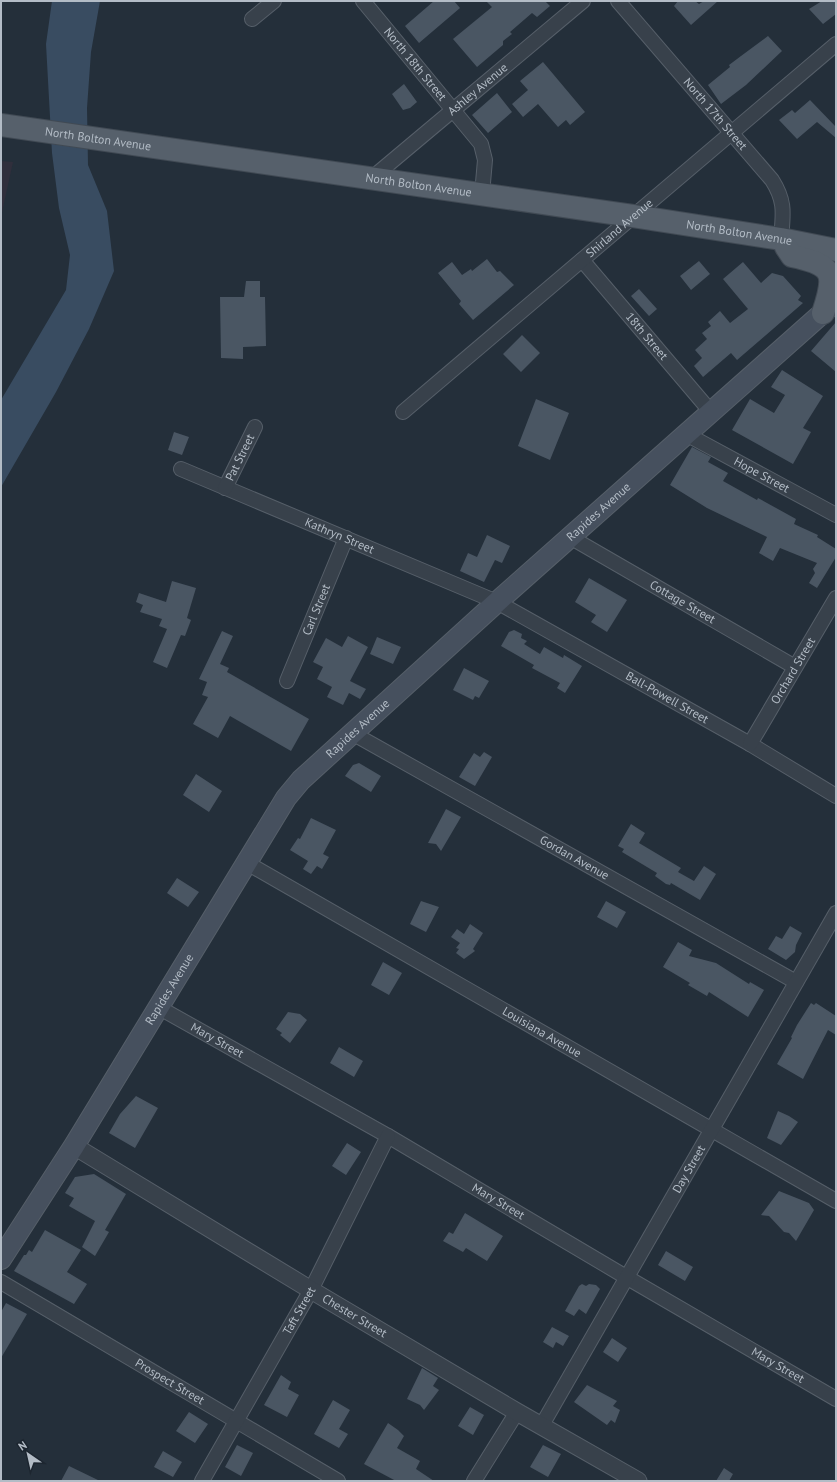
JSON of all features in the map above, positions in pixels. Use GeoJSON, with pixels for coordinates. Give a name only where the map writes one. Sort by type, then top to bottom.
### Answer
{"type":"FeatureCollection","features":[{"type":"Feature","properties":{"kind":"main road","name":"North Bolton Avenue"},"geometry":{"type":"LineString","coordinates":[[1,125],[633,216],[782,239],[836,250]]}},
{"type":"Feature","properties":{"kind":"main road"},"geometry":{"type":"LineString","coordinates":[[782,239],[792,256],[815,262],[825,267],[831,278],[832,288],[829,308]]}},
{"type":"Feature","properties":{"kind":"main road","name":"Rapides Avenue"},"geometry":{"type":"LineString","coordinates":[[1,1259],[74,1146],[286,798],[306,775],[570,537],[829,308]]}},
{"type":"Feature","properties":{"kind":"street"},"geometry":{"type":"LineString","coordinates":[[252,19],[274,1]]}},
{"type":"Feature","properties":{"kind":"street","name":"North 18th Street"},"geometry":{"type":"LineString","coordinates":[[363,1],[481,144],[485,160],[482,194]]}},
{"type":"Feature","properties":{"kind":"street","name":"Ashley Avenue"},"geometry":{"type":"LineString","coordinates":[[372,178],[583,1]]}},
{"type":"Feature","properties":{"kind":"street","name":"North 17th Street"},"geometry":{"type":"LineString","coordinates":[[618,1],[772,180],[781,193],[784,208],[782,239]]}},
{"type":"Feature","properties":{"kind":"street","name":"Shirland Avenue"},"geometry":{"type":"LineString","coordinates":[[403,412],[836,44]]}},
{"type":"Feature","properties":{"kind":"street","name":"18th Street"},"geometry":{"type":"LineString","coordinates":[[582,260],[711,412]]}},
{"type":"Feature","properties":{"kind":"street","name":"Pat Street"},"geometry":{"type":"LineString","coordinates":[[225,488],[255,427]]}},
{"type":"Feature","properties":{"kind":"street","name":"Hope Street"},"geometry":{"type":"LineString","coordinates":[[686,434],[836,515]]}},
{"type":"Feature","properties":{"kind":"street","name":"Kathryn Street"},"geometry":{"type":"LineString","coordinates":[[181,470],[498,602]]}},
{"type":"Feature","properties":{"kind":"street","name":"Cottage Street"},"geometry":{"type":"LineString","coordinates":[[570,537],[795,667]]}},
{"type":"Feature","properties":{"kind":"street","name":"Carl Street"},"geometry":{"type":"LineString","coordinates":[[286,681],[346,538]]}},
{"type":"Feature","properties":{"kind":"street","name":"Orchard Street"},"geometry":{"type":"LineString","coordinates":[[750,744],[836,598]]}},
{"type":"Feature","properties":{"kind":"street","name":"Ball-Powell Street"},"geometry":{"type":"LineString","coordinates":[[498,602],[750,744],[836,796]]}},
{"type":"Feature","properties":{"kind":"street","name":"Gordan Avenue"},"geometry":{"type":"LineString","coordinates":[[352,733],[796,982]]}},
{"type":"Feature","properties":{"kind":"street","name":"Louisiana Avenue"},"geometry":{"type":"LineString","coordinates":[[247,863],[836,1201]]}},
{"type":"Feature","properties":{"kind":"street","name":"Day Street"},"geometry":{"type":"LineString","coordinates":[[542,1425],[836,913]]}},
{"type":"Feature","properties":{"kind":"street","name":"Mary Street"},"geometry":{"type":"LineString","coordinates":[[158,1007],[388,1136],[836,1399]]}},
{"type":"Feature","properties":{"kind":"street","name":"Taft Street"},"geometry":{"type":"LineString","coordinates":[[202,1481],[236,1419],[311,1290],[388,1136]]}},
{"type":"Feature","properties":{"kind":"street","name":"Chester Street"},"geometry":{"type":"LineString","coordinates":[[74,1146],[311,1290],[517,1412],[638,1481]]}},
{"type":"Feature","properties":{"kind":"street","name":"Prospect Street"},"geometry":{"type":"LineString","coordinates":[[1,1282],[236,1419],[338,1481]]}},
{"type":"Feature","properties":{"kind":"street"},"geometry":{"type":"LineString","coordinates":[[474,1481],[517,1412]]}},
{"type":"Feature","properties":{"kind":"shaded area"},"geometry":{"type":"Polygon","coordinates":[[[1,161],[13,162],[1,217],[1,161]]]}},
{"type":"Feature","properties":{"kind":"water"},"geometry":{"type":"Polygon","coordinates":[[[52,1],[100,1],[91,52],[87,108],[88,165],[107,211],[114,271],[89,329],[56,392],[1,487],[1,400],[66,290],[70,255],[59,208],[52,153],[46,44],[52,1]]]}},
{"type":"Feature","properties":{"kind":"building"},"geometry":{"type":"Polygon","coordinates":[[[434,1],[454,1],[460,8],[419,43],[405,26],[434,1]]]}},
{"type":"Feature","properties":{"kind":"building"},"geometry":{"type":"Polygon","coordinates":[[[486,1],[545,1],[550,6],[537,17],[532,13],[510,32],[512,34],[503,41],[503,45],[477,67],[453,39],[492,7],[486,1]]]}},
{"type":"Feature","properties":{"kind":"building"},"geometry":{"type":"Polygon","coordinates":[[[678,1],[695,1],[699,4],[704,1],[718,1],[691,25],[674,6],[678,1]]]}},
{"type":"Feature","properties":{"kind":"building"},"geometry":{"type":"Polygon","coordinates":[[[822,1],[836,1],[836,14],[823,24],[809,9],[822,1]]]}},
{"type":"Feature","properties":{"kind":"building"},"geometry":{"type":"Polygon","coordinates":[[[768,36],[782,51],[746,85],[721,104],[708,85],[730,67],[729,65],[768,36]]]}},
{"type":"Feature","properties":{"kind":"building"},"geometry":{"type":"Polygon","coordinates":[[[543,62],[585,112],[570,125],[566,120],[558,127],[538,104],[523,117],[512,104],[528,90],[520,81],[543,62]]]}},
{"type":"Feature","properties":{"kind":"building"},"geometry":{"type":"Polygon","coordinates":[[[404,84],[417,102],[410,108],[403,110],[392,94],[404,84]]]}},
{"type":"Feature","properties":{"kind":"building"},"geometry":{"type":"Polygon","coordinates":[[[497,93],[512,112],[488,133],[472,115],[497,93]]]}},
{"type":"Feature","properties":{"kind":"building"},"geometry":{"type":"Polygon","coordinates":[[[810,100],[836,127],[836,138],[817,122],[797,139],[779,120],[792,110],[795,113],[810,100]]]}},
{"type":"Feature","properties":{"kind":"building"},"geometry":{"type":"Polygon","coordinates":[[[487,259],[497,272],[500,271],[514,285],[473,320],[459,304],[461,301],[438,273],[452,262],[462,275],[471,269],[472,271],[487,259]]]}},
{"type":"Feature","properties":{"kind":"building"},"geometry":{"type":"Polygon","coordinates":[[[699,261],[710,274],[691,290],[680,276],[699,261]]]}},
{"type":"Feature","properties":{"kind":"building"},"geometry":{"type":"Polygon","coordinates":[[[743,262],[761,283],[772,273],[783,276],[801,296],[798,300],[803,303],[737,360],[731,353],[703,377],[694,366],[702,358],[695,350],[707,339],[702,333],[711,326],[708,322],[720,311],[730,323],[748,309],[723,279],[743,262]]]}},
{"type":"Feature","properties":{"kind":"building"},"geometry":{"type":"Polygon","coordinates":[[[246,281],[260,281],[260,297],[265,297],[266,346],[243,347],[243,359],[221,358],[220,297],[244,297],[246,281]]]}},
{"type":"Feature","properties":{"kind":"building"},"geometry":{"type":"Polygon","coordinates":[[[639,289],[657,309],[649,316],[631,296],[639,289]]]}},
{"type":"Feature","properties":{"kind":"building"},"geometry":{"type":"Polygon","coordinates":[[[836,322],[836,372],[811,351],[836,322]]]}},
{"type":"Feature","properties":{"kind":"building"},"geometry":{"type":"Polygon","coordinates":[[[522,335],[540,353],[521,372],[503,354],[522,335]]]}},
{"type":"Feature","properties":{"kind":"building"},"geometry":{"type":"Polygon","coordinates":[[[782,370],[823,396],[803,428],[811,432],[793,464],[732,430],[750,399],[774,413],[785,395],[771,387],[782,370]]]}},
{"type":"Feature","properties":{"kind":"building"},"geometry":{"type":"Polygon","coordinates":[[[536,399],[569,413],[550,460],[518,446],[536,399]]]}},
{"type":"Feature","properties":{"kind":"building"},"geometry":{"type":"Polygon","coordinates":[[[174,432],[189,437],[182,455],[168,450],[174,432]]]}},
{"type":"Feature","properties":{"kind":"building"},"geometry":{"type":"Polygon","coordinates":[[[692,447],[711,457],[708,462],[728,473],[723,481],[796,519],[794,524],[818,535],[817,537],[836,549],[836,557],[817,588],[809,583],[815,573],[813,569],[817,563],[780,548],[773,561],[759,553],[767,537],[707,508],[670,485],[692,447]]]}},
{"type":"Feature","properties":{"kind":"building"},"geometry":{"type":"Polygon","coordinates":[[[487,535],[510,546],[502,563],[495,560],[484,582],[460,571],[468,553],[477,557],[487,535]]]}},
{"type":"Feature","properties":{"kind":"building"},"geometry":{"type":"Polygon","coordinates":[[[589,578],[627,600],[607,632],[591,622],[596,615],[575,602],[589,578]]]}},
{"type":"Feature","properties":{"kind":"building"},"geometry":{"type":"Polygon","coordinates":[[[172,581],[196,588],[187,618],[191,620],[185,636],[181,635],[167,668],[153,662],[167,629],[159,626],[162,619],[140,612],[143,605],[136,602],[139,593],[166,602],[172,581]]]}},
{"type":"Feature","properties":{"kind":"building"},"geometry":{"type":"Polygon","coordinates":[[[514,630],[522,634],[521,638],[527,641],[524,644],[540,654],[544,647],[563,658],[564,655],[582,666],[565,693],[557,688],[560,683],[532,668],[534,665],[501,646],[509,632],[514,630]]]}},
{"type":"Feature","properties":{"kind":"building"},"geometry":{"type":"Polygon","coordinates":[[[222,631],[233,636],[220,664],[229,668],[227,672],[309,719],[291,751],[230,716],[218,738],[193,724],[208,697],[202,695],[207,682],[199,679],[222,631]]]}},
{"type":"Feature","properties":{"kind":"building"},"geometry":{"type":"Polygon","coordinates":[[[348,636],[368,647],[350,681],[366,689],[360,699],[349,693],[343,705],[327,697],[332,687],[317,679],[323,667],[313,662],[326,638],[342,647],[348,636]]]}},
{"type":"Feature","properties":{"kind":"building"},"geometry":{"type":"Polygon","coordinates":[[[377,637],[401,647],[393,664],[370,654],[377,637]]]}},
{"type":"Feature","properties":{"kind":"building"},"geometry":{"type":"Polygon","coordinates":[[[464,668],[489,681],[479,698],[475,696],[473,700],[453,690],[464,668]]]}},
{"type":"Feature","properties":{"kind":"building"},"geometry":{"type":"Polygon","coordinates":[[[484,752],[492,757],[475,786],[459,777],[474,753],[480,757],[484,752]]]}},
{"type":"Feature","properties":{"kind":"building"},"geometry":{"type":"Polygon","coordinates":[[[359,763],[381,776],[371,792],[345,776],[353,765],[359,763]]]}},
{"type":"Feature","properties":{"kind":"building"},"geometry":{"type":"Polygon","coordinates":[[[196,774],[222,791],[209,812],[183,795],[196,774]]]}},
{"type":"Feature","properties":{"kind":"building"},"geometry":{"type":"Polygon","coordinates":[[[446,809],[461,817],[441,851],[436,844],[428,843],[446,809]]]}},
{"type":"Feature","properties":{"kind":"building"},"geometry":{"type":"Polygon","coordinates":[[[311,818],[336,830],[323,854],[329,857],[322,869],[317,866],[311,874],[303,869],[308,861],[290,850],[298,838],[300,839],[311,818]]]}},
{"type":"Feature","properties":{"kind":"building"},"geometry":{"type":"Polygon","coordinates":[[[631,824],[645,833],[639,843],[681,868],[678,872],[694,881],[704,866],[716,874],[700,900],[671,883],[670,885],[666,884],[655,876],[657,873],[622,852],[624,849],[618,846],[631,824]]]}},
{"type":"Feature","properties":{"kind":"building"},"geometry":{"type":"Polygon","coordinates":[[[177,878],[199,892],[188,907],[167,893],[177,878]]]}},
{"type":"Feature","properties":{"kind":"building"},"geometry":{"type":"Polygon","coordinates":[[[421,901],[439,907],[426,932],[410,924],[421,901]]]}},
{"type":"Feature","properties":{"kind":"building"},"geometry":{"type":"Polygon","coordinates":[[[606,901],[626,912],[617,928],[597,917],[606,901]]]}},
{"type":"Feature","properties":{"kind":"building"},"geometry":{"type":"Polygon","coordinates":[[[470,924],[483,933],[473,949],[475,951],[464,959],[456,953],[459,949],[456,948],[460,943],[451,937],[457,929],[464,934],[470,924]]]}},
{"type":"Feature","properties":{"kind":"building"},"geometry":{"type":"Polygon","coordinates":[[[790,926],[802,933],[796,945],[795,952],[786,960],[768,949],[776,936],[782,939],[790,926]]]}},
{"type":"Feature","properties":{"kind":"building"},"geometry":{"type":"Polygon","coordinates":[[[678,942],[692,950],[689,956],[716,963],[749,984],[750,982],[764,990],[748,1017],[709,992],[707,996],[688,985],[690,983],[663,967],[678,942]]]}},
{"type":"Feature","properties":{"kind":"building"},"geometry":{"type":"Polygon","coordinates":[[[383,962],[402,973],[389,995],[371,985],[383,962]]]}},
{"type":"Feature","properties":{"kind":"building"},"geometry":{"type":"Polygon","coordinates":[[[811,1003],[814,1005],[816,1003],[836,1016],[836,1035],[828,1030],[803,1079],[777,1064],[792,1038],[791,1037],[797,1025],[811,1003]]]}},
{"type":"Feature","properties":{"kind":"building"},"geometry":{"type":"Polygon","coordinates":[[[288,1012],[300,1014],[307,1020],[290,1043],[280,1035],[282,1033],[276,1029],[288,1012]]]}},
{"type":"Feature","properties":{"kind":"building"},"geometry":{"type":"Polygon","coordinates":[[[339,1047],[363,1061],[354,1077],[330,1063],[339,1047]]]}},
{"type":"Feature","properties":{"kind":"building"},"geometry":{"type":"Polygon","coordinates":[[[136,1096],[158,1108],[135,1148],[109,1133],[120,1114],[136,1096]]]}},
{"type":"Feature","properties":{"kind":"building"},"geometry":{"type":"Polygon","coordinates":[[[778,1111],[798,1122],[781,1145],[767,1138],[778,1111]]]}},
{"type":"Feature","properties":{"kind":"building"},"geometry":{"type":"Polygon","coordinates":[[[347,1143],[361,1152],[346,1175],[332,1166],[347,1143]]]}},
{"type":"Feature","properties":{"kind":"building"},"geometry":{"type":"Polygon","coordinates":[[[94,1174],[126,1194],[105,1230],[109,1232],[95,1256],[82,1247],[95,1221],[69,1206],[74,1198],[65,1193],[75,1177],[94,1174]]]}},
{"type":"Feature","properties":{"kind":"building"},"geometry":{"type":"Polygon","coordinates":[[[779,1191],[809,1203],[814,1210],[796,1241],[789,1233],[784,1232],[769,1216],[761,1215],[779,1191]]]}},
{"type":"Feature","properties":{"kind":"building"},"geometry":{"type":"Polygon","coordinates":[[[465,1213],[503,1236],[487,1261],[466,1248],[463,1252],[443,1241],[449,1232],[453,1234],[465,1213]]]}},
{"type":"Feature","properties":{"kind":"building"},"geometry":{"type":"Polygon","coordinates":[[[45,1230],[81,1250],[67,1272],[87,1284],[74,1304],[14,1271],[24,1255],[26,1255],[29,1250],[32,1252],[45,1230]]]}},
{"type":"Feature","properties":{"kind":"building"},"geometry":{"type":"Polygon","coordinates":[[[666,1251],[693,1267],[685,1281],[658,1265],[666,1251]]]}},
{"type":"Feature","properties":{"kind":"building"},"geometry":{"type":"Polygon","coordinates":[[[582,1284],[586,1286],[589,1284],[596,1285],[600,1289],[586,1314],[579,1309],[574,1316],[565,1311],[579,1286],[582,1284]]]}},
{"type":"Feature","properties":{"kind":"building"},"geometry":{"type":"Polygon","coordinates":[[[6,1303],[27,1314],[1,1358],[1,1312],[6,1303]]]}},
{"type":"Feature","properties":{"kind":"building"},"geometry":{"type":"Polygon","coordinates":[[[552,1327],[569,1336],[563,1346],[556,1342],[553,1348],[543,1342],[552,1327]]]}},
{"type":"Feature","properties":{"kind":"building"},"geometry":{"type":"Polygon","coordinates":[[[612,1338],[627,1348],[618,1362],[603,1352],[612,1338]]]}},
{"type":"Feature","properties":{"kind":"building"},"geometry":{"type":"Polygon","coordinates":[[[422,1368],[438,1378],[433,1386],[439,1390],[424,1410],[420,1405],[407,1399],[422,1368]]]}},
{"type":"Feature","properties":{"kind":"building"},"geometry":{"type":"Polygon","coordinates":[[[281,1375],[291,1382],[288,1389],[299,1395],[287,1417],[264,1405],[281,1375]]]}},
{"type":"Feature","properties":{"kind":"building"},"geometry":{"type":"Polygon","coordinates":[[[587,1385],[617,1401],[613,1406],[620,1410],[615,1423],[611,1420],[607,1425],[574,1402],[587,1385]]]}},
{"type":"Feature","properties":{"kind":"building"},"geometry":{"type":"Polygon","coordinates":[[[333,1400],[350,1410],[339,1429],[348,1434],[339,1448],[314,1434],[333,1400]]]}},
{"type":"Feature","properties":{"kind":"building"},"geometry":{"type":"Polygon","coordinates":[[[470,1407],[484,1415],[473,1435],[458,1426],[470,1407]]]}},
{"type":"Feature","properties":{"kind":"building"},"geometry":{"type":"Polygon","coordinates":[[[189,1412],[208,1424],[195,1443],[176,1431],[189,1412]]]}},
{"type":"Feature","properties":{"kind":"building"},"geometry":{"type":"Polygon","coordinates":[[[388,1423],[404,1436],[397,1448],[420,1461],[416,1469],[434,1481],[396,1481],[364,1464],[388,1423]]]}},
{"type":"Feature","properties":{"kind":"building"},"geometry":{"type":"Polygon","coordinates":[[[237,1445],[253,1453],[241,1476],[225,1467],[237,1445]]]}},
{"type":"Feature","properties":{"kind":"building"},"geometry":{"type":"Polygon","coordinates":[[[543,1445],[561,1454],[548,1477],[530,1467],[543,1445]]]}},
{"type":"Feature","properties":{"kind":"building"},"geometry":{"type":"Polygon","coordinates":[[[163,1451],[182,1462],[173,1477],[154,1467],[163,1451]]]}},
{"type":"Feature","properties":{"kind":"building"},"geometry":{"type":"Polygon","coordinates":[[[69,1466],[100,1481],[61,1481],[69,1466]]]}},
{"type":"Feature","properties":{"kind":"building"},"geometry":{"type":"Polygon","coordinates":[[[724,1468],[733,1474],[729,1481],[716,1481],[724,1468]]]}}]}
